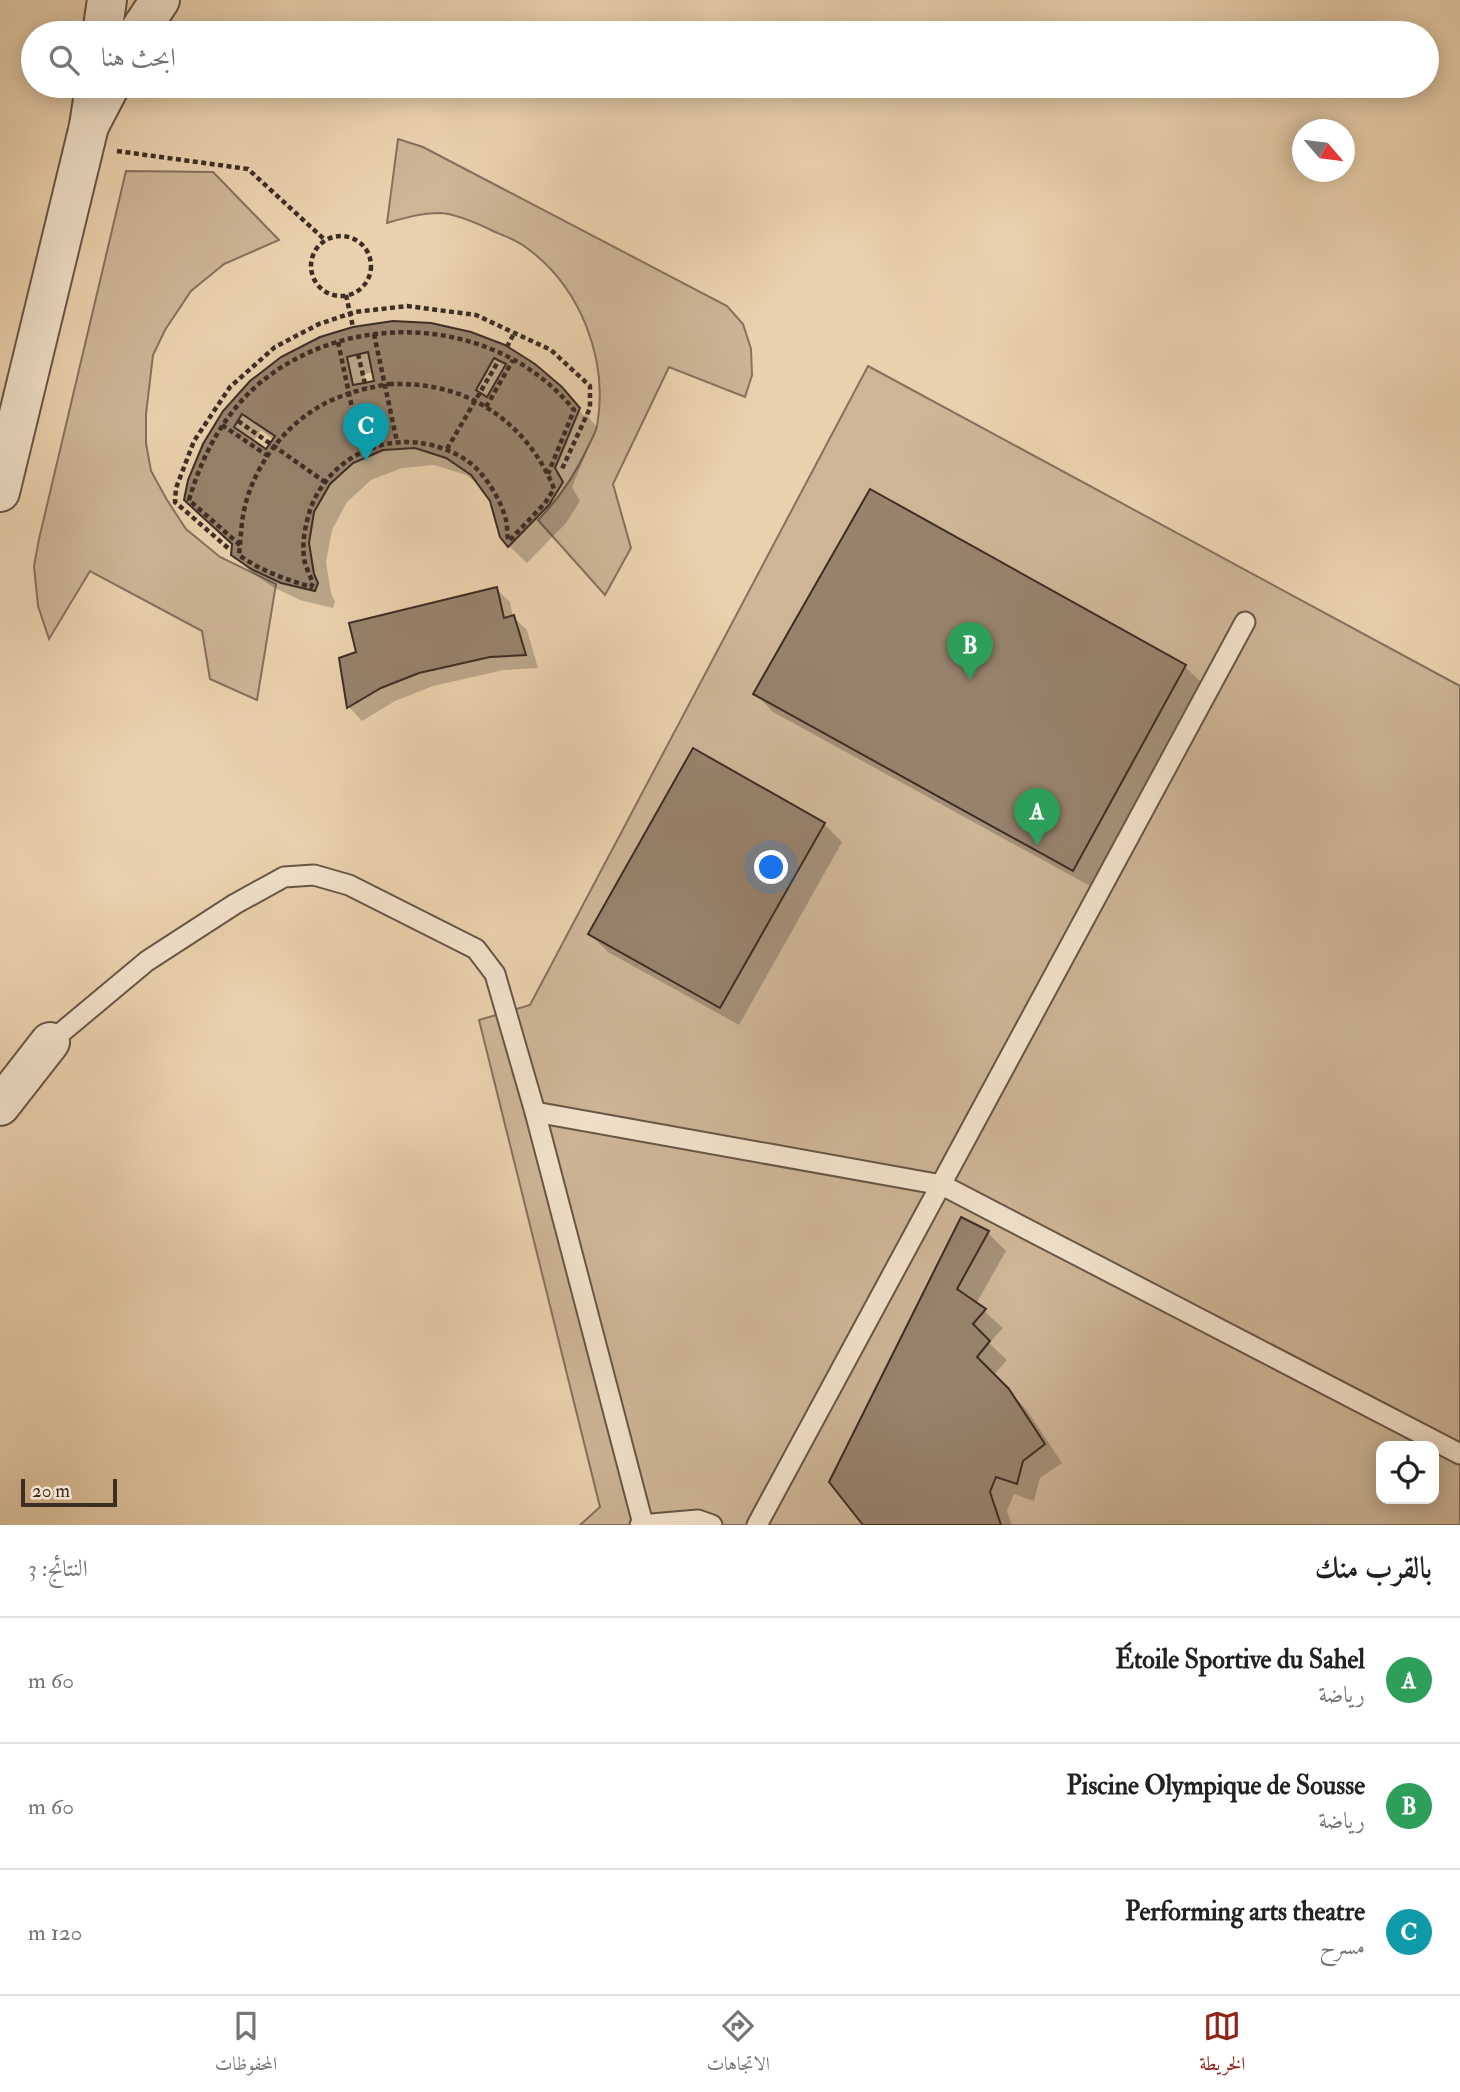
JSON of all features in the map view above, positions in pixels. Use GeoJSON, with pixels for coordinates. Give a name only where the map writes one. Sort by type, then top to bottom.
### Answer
{"type":"FeatureCollection","features":[{"type":"Feature","properties":{"kind":"street"},"geometry":{"type":"LineString","coordinates":[[104,21],[107,0]]}},
{"type":"Feature","properties":{"kind":"street"},"geometry":{"type":"LineString","coordinates":[[146,21],[160,0]]}},
{"type":"Feature","properties":{"kind":"street"},"geometry":{"type":"LineString","coordinates":[[0,492],[87,136],[93,98]]}},
{"type":"Feature","properties":{"kind":"street"},"geometry":{"type":"LineString","coordinates":[[87,136],[104,98]]}},
{"type":"Feature","properties":{"kind":"street"},"geometry":{"type":"LineString","coordinates":[[0,1106],[50,1042]]}},
{"type":"Feature","properties":{"kind":"lane"},"geometry":{"type":"LineString","coordinates":[[757,1525],[1245,622]]}},
{"type":"Feature","properties":{"kind":"lane"},"geometry":{"type":"LineString","coordinates":[[50,1042],[147,961],[235,904],[284,877],[314,875],[349,885],[476,949],[495,974],[535,1112],[642,1524],[698,1520],[712,1525]]}},
{"type":"Feature","properties":{"kind":"lane"},"geometry":{"type":"LineString","coordinates":[[535,1112],[942,1185],[1460,1454]]}},
{"type":"Feature","properties":{"kind":"path"},"geometry":{"type":"LineString","coordinates":[[87,136],[248,169],[325,240]]}},
{"type":"Feature","properties":{"kind":"path"},"geometry":{"type":"LineString","coordinates":[[344,236],[353,238],[367,251],[370,270],[361,288],[346,295],[332,295],[316,283],[311,263],[313,254],[325,240],[344,236]]}},
{"type":"Feature","properties":{"kind":"path"},"geometry":{"type":"LineString","coordinates":[[346,295],[353,327]]}},
{"type":"Feature","properties":{"kind":"path"},"geometry":{"type":"LineString","coordinates":[[228,548],[175,502],[176,488],[194,441],[230,387],[275,347],[319,324],[351,314],[407,306],[476,315],[551,351],[590,386],[590,408],[562,469]]}},
{"type":"Feature","properties":{"kind":"path"},"geometry":{"type":"LineString","coordinates":[[240,545],[188,500],[206,452],[222,425],[252,390],[280,368],[312,351],[338,342],[374,334],[416,332],[451,336],[484,346],[513,360],[542,379],[574,410],[547,475]]}},
{"type":"Feature","properties":{"kind":"path"},"geometry":{"type":"LineString","coordinates":[[507,347],[514,333]]}},
{"type":"Feature","properties":{"kind":"path"},"geometry":{"type":"LineString","coordinates":[[374,334],[397,442]]}},
{"type":"Feature","properties":{"kind":"path"},"geometry":{"type":"LineString","coordinates":[[338,342],[361,451]]}},
{"type":"Feature","properties":{"kind":"path"},"geometry":{"type":"LineString","coordinates":[[358,354],[366,388]]}},
{"type":"Feature","properties":{"kind":"path"},"geometry":{"type":"LineString","coordinates":[[447,449],[499,360]]}},
{"type":"Feature","properties":{"kind":"path"},"geometry":{"type":"LineString","coordinates":[[486,407],[513,360]]}},
{"type":"Feature","properties":{"kind":"path"},"geometry":{"type":"LineString","coordinates":[[414,384],[439,388],[486,407],[524,439],[539,459],[554,489],[545,503],[509,541],[506,521],[495,492],[476,468],[447,449],[421,442],[390,442],[361,451],[335,469],[316,494],[305,527],[304,561],[313,583],[311,587],[281,578],[239,555],[245,506],[253,483],[275,447],[297,423],[317,408],[349,393],[385,385],[414,384]]}},
{"type":"Feature","properties":{"kind":"path"},"geometry":{"type":"LineString","coordinates":[[217,407],[223,411]]}},
{"type":"Feature","properties":{"kind":"path"},"geometry":{"type":"LineString","coordinates":[[238,421],[325,482]]}},
{"type":"Feature","properties":{"kind":"path"},"geometry":{"type":"LineString","coordinates":[[222,425],[268,456]]}},
{"type":"Feature","properties":{"kind":"shaded area"},"geometry":{"type":"Polygon","coordinates":[[[398,139],[423,147],[727,306],[743,324],[751,349],[752,375],[745,397],[669,367],[613,484],[631,548],[605,595],[538,520],[573,475],[596,428],[600,401],[599,375],[586,326],[561,281],[544,262],[514,240],[447,214],[419,215],[387,223],[398,139]]]}},
{"type":"Feature","properties":{"kind":"shaded area"},"geometry":{"type":"Polygon","coordinates":[[[126,171],[213,172],[279,240],[224,264],[191,291],[165,330],[153,355],[146,414],[146,443],[151,471],[186,529],[220,557],[276,584],[257,700],[210,679],[202,631],[90,571],[49,639],[38,606],[34,566],[39,539],[126,171]]]}},
{"type":"Feature","properties":{"kind":"shaded area"},"geometry":{"type":"Polygon","coordinates":[[[868,366],[1460,686],[1460,1525],[580,1525],[600,1507],[479,1020],[530,1005],[868,366]]]}},
{"type":"Feature","properties":{"kind":"building"},"geometry":{"type":"Polygon","coordinates":[[[393,321],[431,323],[471,332],[505,345],[535,364],[562,387],[580,408],[555,468],[563,482],[549,505],[508,547],[500,537],[490,501],[471,475],[446,458],[415,448],[383,450],[353,463],[330,484],[314,512],[309,543],[318,583],[315,591],[281,583],[251,569],[231,555],[232,544],[184,500],[188,480],[203,444],[223,411],[250,381],[281,357],[320,337],[353,327],[393,321]],[[368,352],[347,357],[353,385],[374,381],[368,352]],[[494,358],[476,390],[487,397],[506,364],[494,358]],[[242,414],[234,427],[266,449],[275,436],[242,414]]]}},
{"type":"Feature","properties":{"kind":"building"},"geometry":{"type":"Polygon","coordinates":[[[870,489],[1186,665],[1073,871],[753,694],[870,489]]]}},
{"type":"Feature","properties":{"kind":"building"},"geometry":{"type":"Polygon","coordinates":[[[497,587],[504,618],[514,615],[526,655],[490,657],[419,673],[381,688],[347,708],[339,658],[356,652],[349,623],[497,587]]]}},
{"type":"Feature","properties":{"kind":"building"},"geometry":{"type":"Polygon","coordinates":[[[693,748],[825,823],[720,1008],[588,934],[693,748]]]}},
{"type":"Feature","properties":{"kind":"building"},"geometry":{"type":"Polygon","coordinates":[[[961,1217],[989,1231],[957,1289],[986,1309],[973,1324],[990,1341],[977,1357],[1009,1389],[1045,1444],[1023,1461],[1017,1484],[996,1477],[990,1492],[1001,1525],[863,1525],[829,1482],[961,1217]]]}},
{"type":"Feature","properties":{"kind":"place","name":"Performing arts theatre"},"geometry":{"type":"Point","coordinates":[366,461]}},
{"type":"Feature","properties":{"kind":"place","name":"Piscine Olympique de Sousse"},"geometry":{"type":"Point","coordinates":[970,680]}},
{"type":"Feature","properties":{"kind":"place","name":"Étoile Sportive du Sahel"},"geometry":{"type":"Point","coordinates":[1037,846]}}]}
